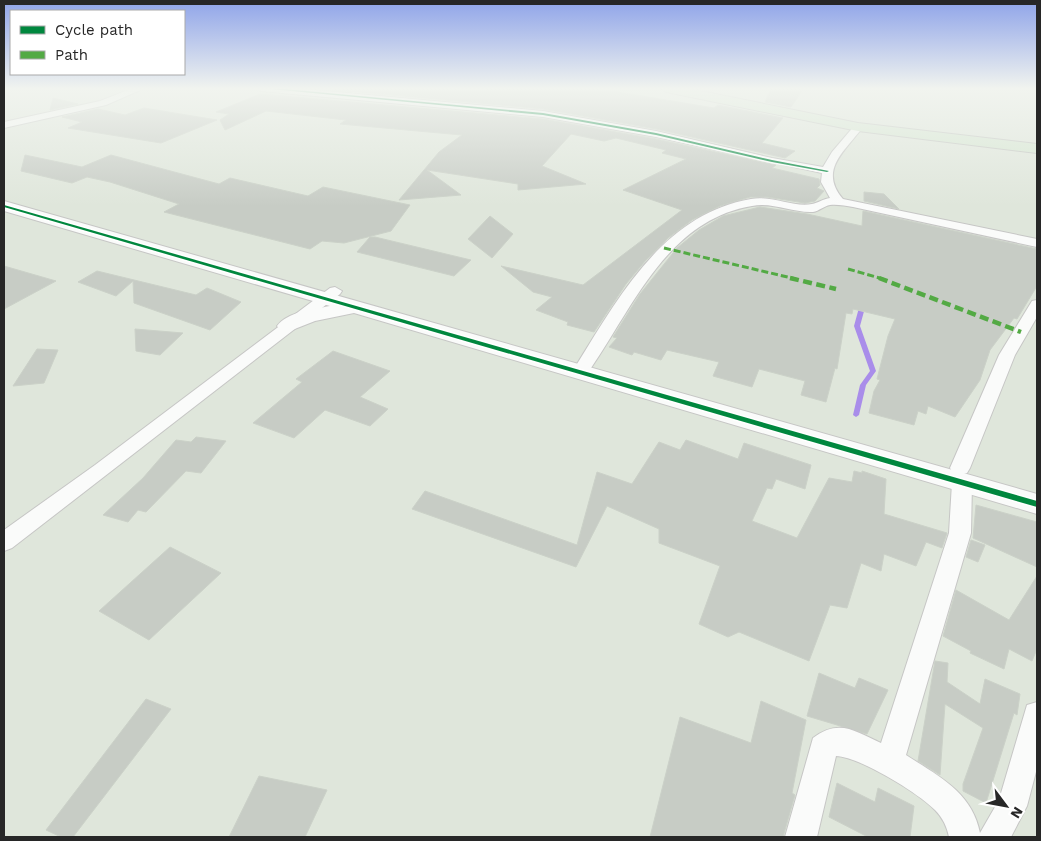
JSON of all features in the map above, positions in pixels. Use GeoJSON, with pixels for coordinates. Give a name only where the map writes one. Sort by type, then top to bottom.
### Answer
{"type":"FeatureCollection","features":[{"type":"Feature","properties":{"kind":"main road"},"geometry":{"type":"LineString","coordinates":[[860,127],[1037,149]]}},
{"type":"Feature","properties":{"kind":"main road"},"geometry":{"type":"LineString","coordinates":[[902,127],[1037,143]]}},
{"type":"Feature","properties":{"kind":"street"},"geometry":{"type":"LineString","coordinates":[[618,127],[827,171]]}},
{"type":"Feature","properties":{"kind":"street"},"geometry":{"type":"LineString","coordinates":[[840,202],[828,188],[827,171],[833,156],[858,127]]}},
{"type":"Feature","properties":{"kind":"street"},"geometry":{"type":"LineString","coordinates":[[4,198],[329,295],[354,308],[961,476],[1037,490]]}},
{"type":"Feature","properties":{"kind":"street"},"geometry":{"type":"LineString","coordinates":[[585,364],[643,273],[664,248],[694,226],[721,211],[749,202],[768,201],[814,208],[828,202],[840,202],[883,209],[1037,243]]}},
{"type":"Feature","properties":{"kind":"street"},"geometry":{"type":"LineString","coordinates":[[4,206],[585,364],[961,476],[1037,504]]}},
{"type":"Feature","properties":{"kind":"street"},"geometry":{"type":"LineString","coordinates":[[4,542],[102,470],[329,295]]}},
{"type":"Feature","properties":{"kind":"street"},"geometry":{"type":"LineString","coordinates":[[890,761],[960,533],[961,476],[1007,355],[1037,304]]}},
{"type":"Feature","properties":{"kind":"street"},"geometry":{"type":"LineString","coordinates":[[288,326],[310,316],[354,308]]}},
{"type":"Feature","properties":{"kind":"street"},"geometry":{"type":"LineString","coordinates":[[994,837],[1012,806],[1037,715]]}},
{"type":"Feature","properties":{"kind":"street"},"geometry":{"type":"LineString","coordinates":[[801,837],[823,748],[832,741],[846,742],[890,761],[946,799],[962,820],[965,837]]}},
{"type":"Feature","properties":{"kind":"building"},"geometry":{"type":"Polygon","coordinates":[[[70,127],[199,127],[161,143],[68,128],[70,127]]]}},
{"type":"Feature","properties":{"kind":"building"},"geometry":{"type":"Polygon","coordinates":[[[376,127],[590,127],[656,139],[776,165],[772,168],[819,179],[820,185],[817,188],[824,191],[815,201],[805,203],[767,197],[750,197],[720,206],[692,220],[668,238],[646,260],[626,284],[594,332],[567,325],[568,322],[536,310],[552,297],[533,292],[501,266],[583,285],[682,210],[623,190],[686,159],[662,153],[666,150],[616,138],[604,141],[571,134],[542,166],[586,184],[518,190],[518,184],[427,170],[461,195],[399,200],[439,152],[462,135],[376,127]]]}},
{"type":"Feature","properties":{"kind":"building"},"geometry":{"type":"Polygon","coordinates":[[[646,127],[775,127],[762,143],[795,151],[785,158],[646,127]]]}},
{"type":"Feature","properties":{"kind":"building"},"geometry":{"type":"Polygon","coordinates":[[[25,155],[82,167],[111,155],[219,184],[230,178],[308,196],[323,187],[410,205],[391,231],[344,243],[322,241],[310,249],[164,212],[179,204],[110,182],[87,177],[72,183],[21,171],[25,155]]]}},
{"type":"Feature","properties":{"kind":"building"},"geometry":{"type":"Polygon","coordinates":[[[864,192],[884,194],[899,209],[864,201],[864,192]]]}},
{"type":"Feature","properties":{"kind":"building"},"geometry":{"type":"Polygon","coordinates":[[[760,207],[807,214],[862,226],[863,211],[1037,249],[1037,286],[1017,319],[1014,318],[990,350],[980,380],[955,417],[928,406],[926,414],[918,411],[914,425],[869,413],[874,391],[880,380],[877,379],[888,336],[895,319],[853,309],[852,314],[846,313],[837,369],[835,368],[826,402],[801,395],[805,381],[759,369],[752,387],[713,376],[719,362],[667,350],[661,360],[634,352],[632,355],[609,347],[617,338],[613,337],[640,294],[677,248],[699,230],[723,216],[760,207]]]}},
{"type":"Feature","properties":{"kind":"building"},"geometry":{"type":"Polygon","coordinates":[[[490,216],[513,234],[492,258],[468,239],[490,216]]]}},
{"type":"Feature","properties":{"kind":"building"},"geometry":{"type":"Polygon","coordinates":[[[370,237],[471,260],[454,276],[357,252],[370,237]]]}},
{"type":"Feature","properties":{"kind":"building"},"geometry":{"type":"Polygon","coordinates":[[[4,266],[56,281],[4,309],[4,266]]]}},
{"type":"Feature","properties":{"kind":"building"},"geometry":{"type":"Polygon","coordinates":[[[97,271],[196,295],[207,288],[241,302],[210,330],[134,303],[133,281],[116,296],[78,282],[97,271]]]}},
{"type":"Feature","properties":{"kind":"building"},"geometry":{"type":"Polygon","coordinates":[[[135,329],[183,333],[160,355],[136,351],[135,329]]]}},
{"type":"Feature","properties":{"kind":"building"},"geometry":{"type":"Polygon","coordinates":[[[37,349],[58,350],[44,383],[13,386],[37,349]]]}},
{"type":"Feature","properties":{"kind":"building"},"geometry":{"type":"Polygon","coordinates":[[[333,351],[390,371],[360,397],[388,409],[370,426],[325,410],[294,438],[253,423],[302,382],[296,379],[333,351]]]}},
{"type":"Feature","properties":{"kind":"building"},"geometry":{"type":"Polygon","coordinates":[[[196,437],[226,441],[201,473],[186,471],[146,512],[138,510],[128,522],[103,515],[143,478],[176,440],[191,442],[196,437]]]}},
{"type":"Feature","properties":{"kind":"building"},"geometry":{"type":"Polygon","coordinates":[[[686,440],[738,459],[744,443],[811,465],[805,489],[776,479],[772,489],[767,488],[752,521],[797,538],[829,478],[852,482],[854,471],[862,473],[862,471],[886,479],[884,514],[947,533],[942,548],[926,542],[916,566],[884,554],[881,571],[861,563],[847,608],[830,605],[809,661],[739,632],[728,637],[699,624],[720,566],[659,543],[659,529],[607,506],[576,567],[412,509],[425,491],[577,545],[597,472],[632,484],[659,442],[680,450],[686,440]]]}},
{"type":"Feature","properties":{"kind":"building"},"geometry":{"type":"Polygon","coordinates":[[[976,505],[1037,522],[1037,567],[973,538],[976,505]]]}},
{"type":"Feature","properties":{"kind":"building"},"geometry":{"type":"Polygon","coordinates":[[[971,540],[985,545],[978,562],[966,557],[971,540]]]}},
{"type":"Feature","properties":{"kind":"building"},"geometry":{"type":"Polygon","coordinates":[[[170,547],[221,573],[149,640],[99,611],[170,547]]]}},
{"type":"Feature","properties":{"kind":"building"},"geometry":{"type":"Polygon","coordinates":[[[1037,576],[1037,649],[1032,661],[1009,649],[1004,669],[970,653],[971,651],[943,636],[956,590],[1009,620],[1037,576]]]}},
{"type":"Feature","properties":{"kind":"building"},"geometry":{"type":"Polygon","coordinates":[[[935,661],[948,663],[947,682],[980,704],[985,679],[1020,694],[1017,715],[1014,713],[986,803],[963,791],[963,784],[983,728],[945,704],[940,775],[918,761],[935,661]]]}},
{"type":"Feature","properties":{"kind":"building"},"geometry":{"type":"Polygon","coordinates":[[[819,673],[855,688],[859,678],[888,690],[867,734],[807,716],[819,673]]]}},
{"type":"Feature","properties":{"kind":"building"},"geometry":{"type":"Polygon","coordinates":[[[146,699],[171,709],[73,837],[61,837],[46,830],[146,699]]]}},
{"type":"Feature","properties":{"kind":"building"},"geometry":{"type":"Polygon","coordinates":[[[761,701],[806,720],[792,793],[795,795],[783,837],[650,837],[680,717],[751,743],[761,701]]]}},
{"type":"Feature","properties":{"kind":"building"},"geometry":{"type":"Polygon","coordinates":[[[259,776],[327,790],[305,837],[229,837],[259,776]]]}},
{"type":"Feature","properties":{"kind":"building"},"geometry":{"type":"Polygon","coordinates":[[[837,783],[875,802],[878,788],[914,806],[910,837],[868,837],[829,817],[837,783]]]}},
{"type":"Feature","properties":{"kind":"waterway"},"geometry":{"type":"LineString","coordinates":[[856,415],[863,385],[873,371],[857,326],[863,304]]}},
{"type":"Feature","properties":{"kind":"marked path"},"geometry":{"type":"LineString","coordinates":[[664,248],[836,289]]}},
{"type":"Feature","properties":{"kind":"marked path"},"geometry":{"type":"LineString","coordinates":[[848,269],[882,279],[1021,332]]}},
{"type":"Feature","properties":{"kind":"cycle path"},"geometry":{"type":"LineString","coordinates":[[618,127],[827,171]]}},
{"type":"Feature","properties":{"kind":"cycle path"},"geometry":{"type":"LineString","coordinates":[[4,206],[1037,504]]}}]}
